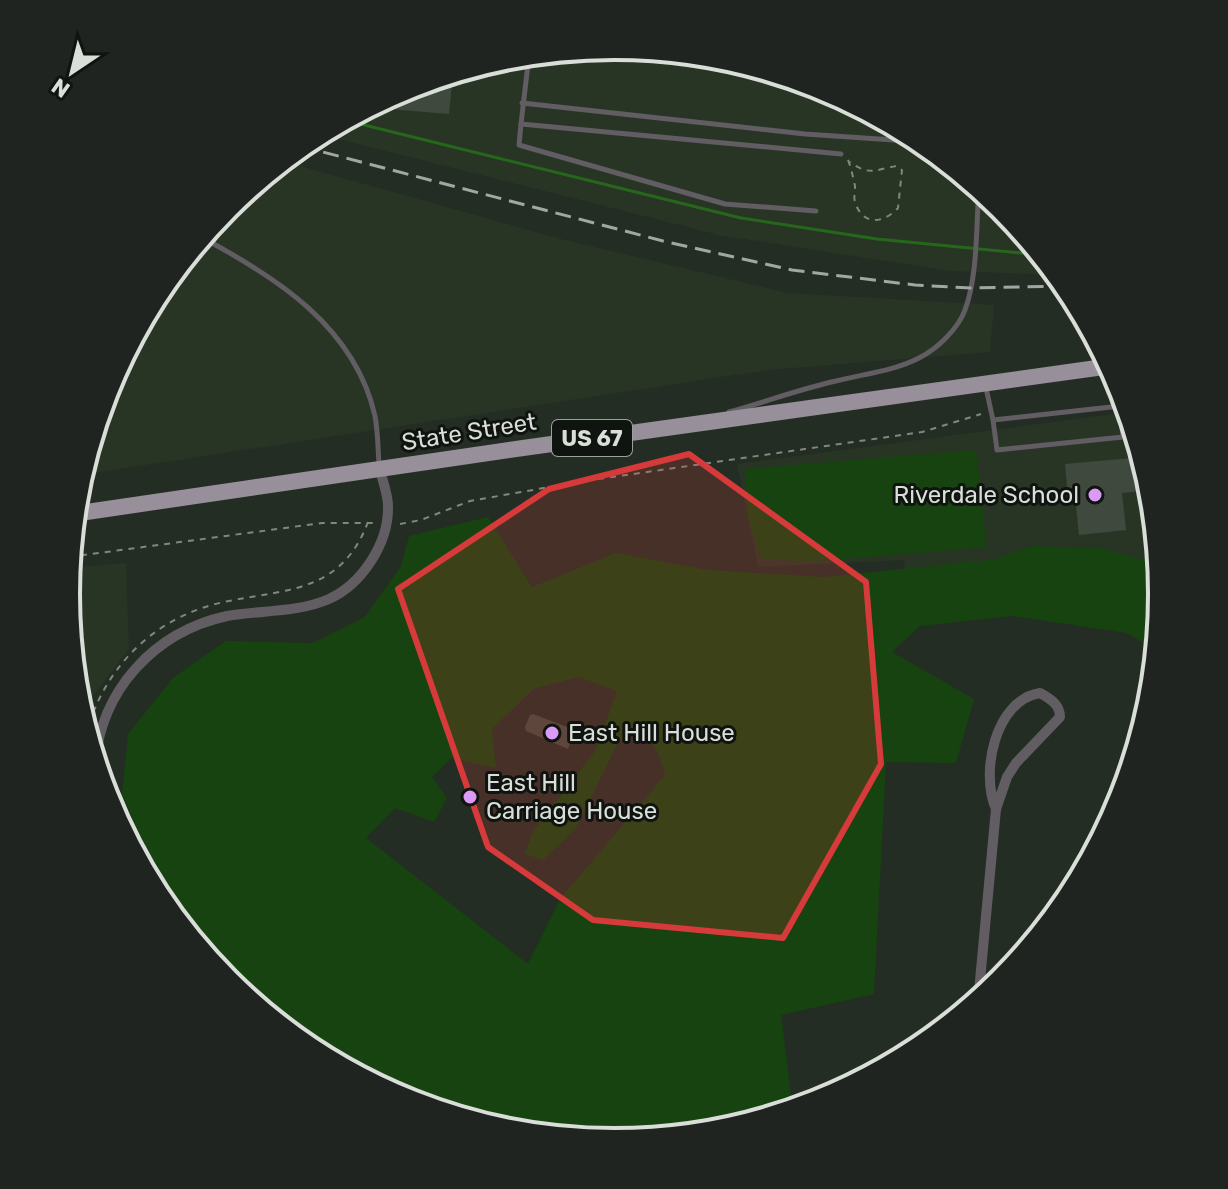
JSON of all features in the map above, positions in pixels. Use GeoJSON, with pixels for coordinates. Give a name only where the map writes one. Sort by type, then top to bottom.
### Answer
{"type":"FeatureCollection","features":[{"type":"Feature","properties":{"kind":"main road","name":"State Street"},"geometry":{"type":"LineString","coordinates":[[86,512],[1098,368]]}},
{"type":"Feature","properties":{"kind":"street"},"geometry":{"type":"LineString","coordinates":[[99,737],[107,708],[125,679],[152,650],[180,633],[226,617],[301,607],[329,599],[351,584],[371,560],[384,535],[388,505],[380,470]]}},
{"type":"Feature","properties":{"kind":"street"},"geometry":{"type":"LineString","coordinates":[[980,983],[996,809],[1007,777],[1016,763],[1060,717],[1060,710],[1054,701],[1040,693],[1024,697],[1016,704],[998,734],[988,764],[996,809]]}},
{"type":"Feature","properties":{"kind":"lane"},"geometry":{"type":"LineString","coordinates":[[527,67],[519,145],[725,204],[816,211]]}},
{"type":"Feature","properties":{"kind":"lane"},"geometry":{"type":"LineString","coordinates":[[522,103],[805,134],[894,140]]}},
{"type":"Feature","properties":{"kind":"lane"},"geometry":{"type":"LineString","coordinates":[[521,124],[841,154]]}},
{"type":"Feature","properties":{"kind":"lane"},"geometry":{"type":"LineString","coordinates":[[686,425],[832,381],[886,369],[919,358],[937,345],[964,313],[977,203]]}},
{"type":"Feature","properties":{"kind":"lane"},"geometry":{"type":"LineString","coordinates":[[211,243],[244,260],[304,302],[346,349],[375,416],[380,470]]}},
{"type":"Feature","properties":{"kind":"lane"},"geometry":{"type":"LineString","coordinates":[[985,383],[997,450],[1123,437],[1122,431]]}},
{"type":"Feature","properties":{"kind":"lane"},"geometry":{"type":"LineString","coordinates":[[993,420],[1114,407]]}},
{"type":"Feature","properties":{"kind":"path"},"geometry":{"type":"LineString","coordinates":[[841,154],[850,162],[859,170],[882,171],[897,166],[902,170],[898,208],[894,212],[879,221],[873,222],[865,217],[854,202],[850,162]]}},
{"type":"Feature","properties":{"kind":"path"},"geometry":{"type":"LineString","coordinates":[[81,555],[322,523],[368,521],[385,527],[421,520],[470,501],[578,482],[922,432],[991,410]]}},
{"type":"Feature","properties":{"kind":"highlighted area"},"geometry":{"type":"Polygon","coordinates":[[[689,454],[866,582],[881,764],[783,938],[593,920],[488,847],[398,589],[549,489],[689,454]]]}},
{"type":"Feature","properties":{"kind":"shaded area"},"geometry":{"type":"Polygon","coordinates":[[[614,60],[718,70],[786,88],[819,101],[911,150],[939,170],[992,217],[1042,274],[951,271],[719,235],[336,139],[409,101],[442,88],[510,70],[614,60]]]}},
{"type":"Feature","properties":{"kind":"shaded area"},"geometry":{"type":"Polygon","coordinates":[[[296,165],[561,239],[788,293],[994,305],[990,352],[767,370],[94,473],[120,390],[151,327],[170,298],[212,242],[296,165]]]}},
{"type":"Feature","properties":{"kind":"shaded area"},"geometry":{"type":"Polygon","coordinates":[[[1117,414],[1138,490],[1144,525],[1148,594],[905,575],[904,560],[758,567],[737,464],[1117,414]]]}},
{"type":"Feature","properties":{"kind":"shaded area"},"geometry":{"type":"Polygon","coordinates":[[[126,563],[129,649],[91,702],[81,629],[81,567],[126,563]]]}},
{"type":"Feature","properties":{"kind":"green space"},"geometry":{"type":"Polygon","coordinates":[[[976,450],[987,547],[808,562],[761,558],[748,518],[745,469],[976,450]]]}},
{"type":"Feature","properties":{"kind":"green space"},"geometry":{"type":"Polygon","coordinates":[[[488,517],[532,587],[616,553],[708,570],[824,577],[996,559],[1031,546],[1100,548],[1147,561],[1146,644],[1127,633],[1012,616],[920,626],[892,652],[974,699],[956,763],[886,762],[874,994],[781,1015],[791,1099],[718,1119],[684,1124],[649,1128],[579,1128],[510,1119],[442,1101],[378,1074],[289,1019],[236,972],[190,920],[153,865],[122,794],[128,734],[174,677],[226,641],[313,643],[365,617],[401,566],[409,536],[488,517]],[[579,677],[535,688],[492,729],[496,768],[451,758],[432,777],[447,798],[434,822],[395,808],[366,838],[528,964],[560,899],[665,775],[658,752],[637,728],[618,743],[576,828],[543,860],[525,854],[533,831],[595,751],[617,691],[579,677]]]}},
{"type":"Feature","properties":{"kind":"green space"},"geometry":{"type":"Polygon","coordinates":[[[1139,692],[1130,733],[1108,799],[1139,692]]]}},
{"type":"Feature","properties":{"kind":"building"},"geometry":{"type":"Polygon","coordinates":[[[452,85],[449,114],[391,109],[452,85]]]}},
{"type":"Feature","properties":{"kind":"building","name":"Riverdale School"},"geometry":{"type":"Polygon","coordinates":[[[1130,458],[1138,491],[1122,493],[1126,530],[1079,535],[1075,496],[1068,498],[1065,464],[1130,458]]]}},
{"type":"Feature","properties":{"kind":"building","name":"East Hill House"},"geometry":{"type":"Polygon","coordinates":[[[533,714],[575,730],[568,749],[526,731],[525,727],[533,714]]]}},
{"type":"Feature","properties":{"kind":"waterway"},"geometry":{"type":"LineString","coordinates":[[361,124],[741,218],[877,239],[1025,253]]}},
{"type":"Feature","properties":{"kind":"railway"},"geometry":{"type":"LineString","coordinates":[[317,150],[663,241],[792,270],[915,285],[971,288],[1050,286]]}},
{"type":"Feature","properties":{"kind":"place","name":"Riverdale School"},"geometry":{"type":"Point","coordinates":[1095,495]}},
{"type":"Feature","properties":{"kind":"place","name":"East Hill House"},"geometry":{"type":"Point","coordinates":[552,733]}},
{"type":"Feature","properties":{"kind":"place","name":"East Hill Carriage House"},"geometry":{"type":"Point","coordinates":[470,797]}}]}
